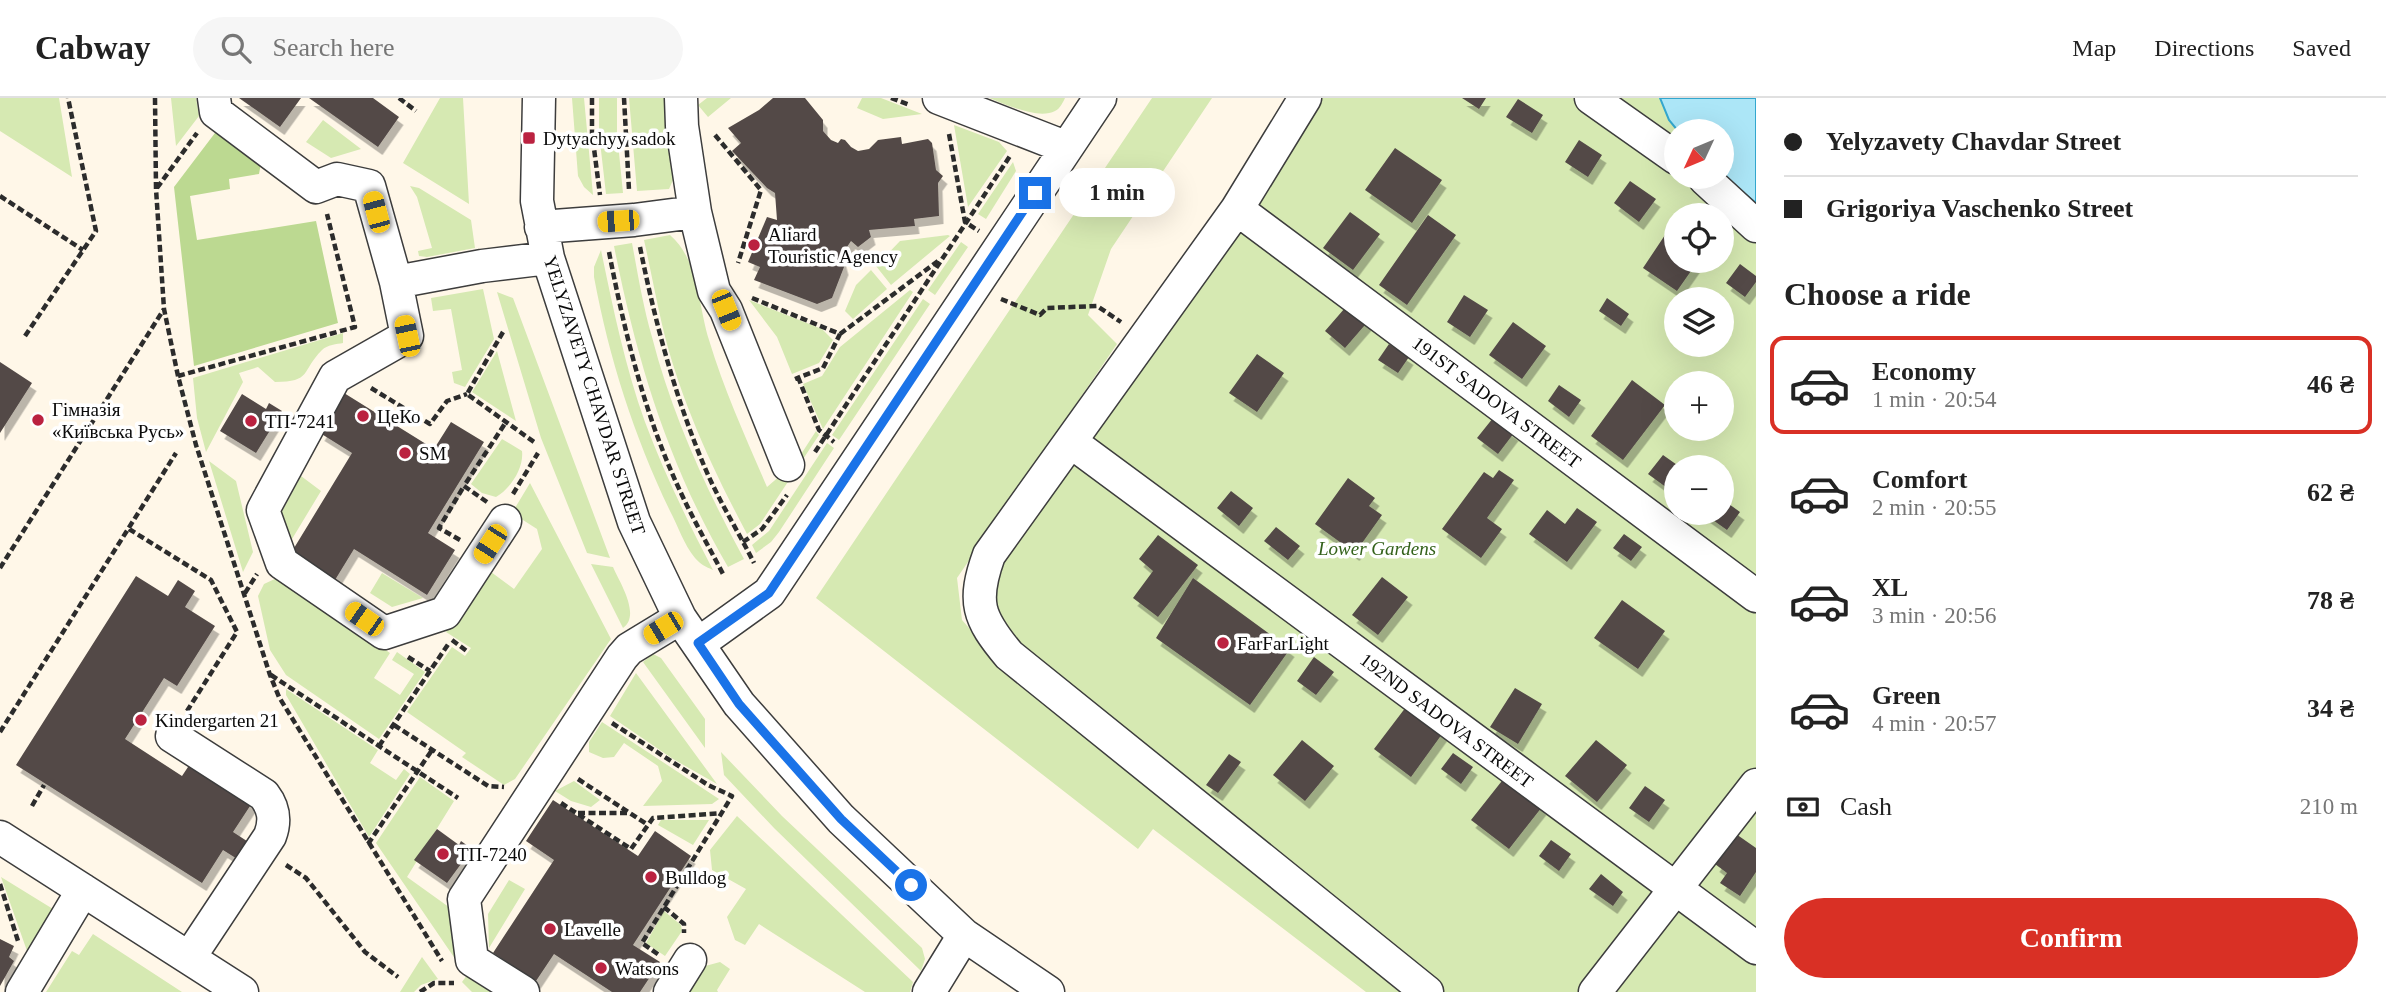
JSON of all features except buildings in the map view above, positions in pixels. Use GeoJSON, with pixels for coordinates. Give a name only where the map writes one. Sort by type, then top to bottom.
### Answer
{"type":"FeatureCollection","features":[{"type":"Feature","properties":{"kind":"street","name":"YELYZAVETY CHAVDAR STREET"},"geometry":{"type":"LineString","coordinates":[[539,98],[537,201],[548,258],[634,522],[680,618],[739,704],[841,819],[964,935],[1048,992]]}},
{"type":"Feature","properties":{"kind":"street"},"geometry":{"type":"LineString","coordinates":[[681,98],[682,126],[695,212],[714,291],[726,310],[796,472]]}},
{"type":"Feature","properties":{"kind":"street"},"geometry":{"type":"LineString","coordinates":[[698,643],[769,593],[1100,98]]}},
{"type":"Feature","properties":{"kind":"street"},"geometry":{"type":"LineString","coordinates":[[1305,98],[1237,208],[989,555],[980,580],[979,603],[988,630],[1009,655],[1427,992]]}},
{"type":"Feature","properties":{"kind":"street"},"geometry":{"type":"LineString","coordinates":[[1591,98],[1664,150]]}},
{"type":"Feature","properties":{"kind":"street"},"geometry":{"type":"LineString","coordinates":[[926,102],[1065,147]]}},
{"type":"Feature","properties":{"kind":"street"},"geometry":{"type":"LineString","coordinates":[[208,112],[216,112],[316,187],[338,180],[369,186],[396,282],[407,336],[335,377],[262,510],[282,563],[384,633],[445,613],[496,507]]}},
{"type":"Feature","properties":{"kind":"street"},"geometry":{"type":"LineString","coordinates":[[1716,189],[1756,226]]}},
{"type":"Feature","properties":{"kind":"street","name":"191ST SADOVA STREET"},"geometry":{"type":"LineString","coordinates":[[1237,208],[1756,596]]}},
{"type":"Feature","properties":{"kind":"street"},"geometry":{"type":"LineString","coordinates":[[541,227],[695,212]]}},
{"type":"Feature","properties":{"kind":"street"},"geometry":{"type":"LineString","coordinates":[[396,282],[482,266],[548,258]]}},
{"type":"Feature","properties":{"kind":"street","name":"192ND SADOVA STREET"},"geometry":{"type":"LineString","coordinates":[[1071,442],[1675,890],[1756,947]]}},
{"type":"Feature","properties":{"kind":"street"},"geometry":{"type":"LineString","coordinates":[[523,992],[472,960],[464,899],[622,657],[629,649],[680,618]]}},
{"type":"Feature","properties":{"kind":"street"},"geometry":{"type":"LineString","coordinates":[[172,736],[264,795],[272,806],[274,825],[189,958]]}},
{"type":"Feature","properties":{"kind":"street"},"geometry":{"type":"LineString","coordinates":[[1595,992],[1756,785]]}},
{"type":"Feature","properties":{"kind":"street"},"geometry":{"type":"LineString","coordinates":[[0,837],[189,958],[209,984],[242,992]]}},
{"type":"Feature","properties":{"kind":"street"},"geometry":{"type":"LineString","coordinates":[[22,992],[83,890]]}},
{"type":"Feature","properties":{"kind":"street"},"geometry":{"type":"LineString","coordinates":[[929,992],[964,935]]}},
{"type":"Feature","properties":{"kind":"street"},"geometry":{"type":"LineString","coordinates":[[670,992],[678,960]]}},
{"type":"Feature","properties":{"kind":"path"},"geometry":{"type":"LineString","coordinates":[[25,336],[96,231],[68,98]]}},
{"type":"Feature","properties":{"kind":"path"},"geometry":{"type":"LineString","coordinates":[[399,98],[416,111]]}},
{"type":"Feature","properties":{"kind":"path"},"geometry":{"type":"LineString","coordinates":[[592,98],[592,133],[602,222],[625,331],[647,407],[680,491],[723,575]]}},
{"type":"Feature","properties":{"kind":"path"},"geometry":{"type":"LineString","coordinates":[[624,98],[629,192],[655,320],[680,402],[705,469],[769,593]]}},
{"type":"Feature","properties":{"kind":"path"},"geometry":{"type":"LineString","coordinates":[[891,98],[926,102]]}},
{"type":"Feature","properties":{"kind":"path"},"geometry":{"type":"LineString","coordinates":[[156,189],[208,112]]}},
{"type":"Feature","properties":{"kind":"path"},"geometry":{"type":"LineString","coordinates":[[706,126],[761,190],[737,266]]}},
{"type":"Feature","properties":{"kind":"path"},"geometry":{"type":"LineString","coordinates":[[949,132],[965,222],[984,234]]}},
{"type":"Feature","properties":{"kind":"path"},"geometry":{"type":"LineString","coordinates":[[743,542],[762,529],[796,472],[825,436],[1013,152]]}},
{"type":"Feature","properties":{"kind":"path"},"geometry":{"type":"LineString","coordinates":[[0,196],[83,250]]}},
{"type":"Feature","properties":{"kind":"path"},"geometry":{"type":"LineString","coordinates":[[178,376],[355,327],[324,202]]}},
{"type":"Feature","properties":{"kind":"path"},"geometry":{"type":"LineString","coordinates":[[825,436],[819,430],[797,378],[823,368],[840,334],[941,259]]}},
{"type":"Feature","properties":{"kind":"path"},"geometry":{"type":"LineString","coordinates":[[975,286],[990,295],[1040,315],[1047,308],[1097,306],[1121,323]]}},
{"type":"Feature","properties":{"kind":"path"},"geometry":{"type":"LineString","coordinates":[[741,294],[840,334]]}},
{"type":"Feature","properties":{"kind":"path"},"geometry":{"type":"LineString","coordinates":[[0,568],[164,309]]}},
{"type":"Feature","properties":{"kind":"path"},"geometry":{"type":"LineString","coordinates":[[369,386],[430,424],[447,401],[467,394],[503,332]]}},
{"type":"Feature","properties":{"kind":"path"},"geometry":{"type":"LineString","coordinates":[[467,394],[534,442]]}},
{"type":"Feature","properties":{"kind":"path"},"geometry":{"type":"LineString","coordinates":[[469,532],[463,542],[439,528],[506,422]]}},
{"type":"Feature","properties":{"kind":"path"},"geometry":{"type":"LineString","coordinates":[[0,732],[176,453]]}},
{"type":"Feature","properties":{"kind":"path"},"geometry":{"type":"LineString","coordinates":[[464,486],[496,507],[538,453]]}},
{"type":"Feature","properties":{"kind":"path"},"geometry":{"type":"LineString","coordinates":[[129,529],[211,580],[237,632],[172,736]]}},
{"type":"Feature","properties":{"kind":"path"},"geometry":{"type":"LineString","coordinates":[[379,746],[451,640]]}},
{"type":"Feature","properties":{"kind":"path"},"geometry":{"type":"LineString","coordinates":[[270,675],[458,799]]}},
{"type":"Feature","properties":{"kind":"path"},"geometry":{"type":"LineString","coordinates":[[602,716],[708,785],[732,796],[642,943],[678,960]]}},
{"type":"Feature","properties":{"kind":"path"},"geometry":{"type":"LineString","coordinates":[[394,725],[488,786],[505,788],[511,784]]}},
{"type":"Feature","properties":{"kind":"path"},"geometry":{"type":"LineString","coordinates":[[368,844],[432,750]]}},
{"type":"Feature","properties":{"kind":"path"},"geometry":{"type":"LineString","coordinates":[[566,780],[576,777],[648,825]]}},
{"type":"Feature","properties":{"kind":"path"},"geometry":{"type":"LineString","coordinates":[[32,806],[44,785]]}},
{"type":"Feature","properties":{"kind":"path"},"geometry":{"type":"LineString","coordinates":[[558,801],[631,849],[653,818],[722,813]]}},
{"type":"Feature","properties":{"kind":"path"},"geometry":{"type":"LineString","coordinates":[[577,813],[629,813]]}},
{"type":"Feature","properties":{"kind":"path"},"geometry":{"type":"LineString","coordinates":[[261,849],[306,878],[365,952],[398,977]]}},
{"type":"Feature","properties":{"kind":"path"},"geometry":{"type":"LineString","coordinates":[[420,992],[434,983],[445,981],[456,984],[472,960]]}},
{"type":"Feature","properties":{"kind":"green space"},"geometry":{"type":"Polygon","coordinates":[[[0,98],[59,98],[72,177],[0,131],[0,98]]]}},
{"type":"Feature","properties":{"kind":"green space"},"geometry":{"type":"Polygon","coordinates":[[[171,98],[196,98],[199,116],[176,146],[171,98]]]}},
{"type":"Feature","properties":{"kind":"green space"},"geometry":{"type":"Polygon","coordinates":[[[440,98],[463,98],[469,204],[403,163],[440,98]]]}},
{"type":"Feature","properties":{"kind":"green space"},"geometry":{"type":"Polygon","coordinates":[[[572,98],[584,98],[593,195],[584,187],[578,176],[572,98]]]}},
{"type":"Feature","properties":{"kind":"green space"},"geometry":{"type":"Polygon","coordinates":[[[599,98],[617,98],[617,133],[623,193],[606,194],[599,133],[599,98]]]}},
{"type":"Feature","properties":{"kind":"green space"},"geometry":{"type":"Polygon","coordinates":[[[629,98],[674,98],[677,171],[669,189],[637,191],[629,98]]]}},
{"type":"Feature","properties":{"kind":"green space"},"geometry":{"type":"Polygon","coordinates":[[[707,98],[731,98],[708,117],[698,105],[707,98]]]}},
{"type":"Feature","properties":{"kind":"green space"},"geometry":{"type":"Polygon","coordinates":[[[862,98],[881,98],[922,114],[883,119],[857,108],[862,98]]]}},
{"type":"Feature","properties":{"kind":"green space"},"geometry":{"type":"Polygon","coordinates":[[[989,98],[1065,98],[1057,110],[1040,114],[989,98]]]}},
{"type":"Feature","properties":{"kind":"green space"},"geometry":{"type":"Polygon","coordinates":[[[1152,98],[1212,98],[1111,249],[1088,315],[1117,344],[957,578],[962,620],[1005,669],[1415,992],[1366,992],[1153,829],[1138,849],[816,598],[1152,98]]]}},
{"type":"Feature","properties":{"kind":"green space","name":"Lower Gardens"},"geometry":{"type":"Polygon","coordinates":[[[1318,98],[1756,98],[1756,992],[1441,992],[1021,646],[1002,622],[991,599],[998,555],[1318,98]]]}},
{"type":"Feature","properties":{"kind":"green space"},"geometry":{"type":"Polygon","coordinates":[[[323,120],[361,149],[331,158],[306,142],[323,120]]]}},
{"type":"Feature","properties":{"kind":"green space"},"geometry":{"type":"Polygon","coordinates":[[[954,125],[999,142],[1007,151],[968,207],[954,125]]]}},
{"type":"Feature","properties":{"kind":"green space"},"geometry":{"type":"Polygon","coordinates":[[[218,129],[261,163],[259,174],[229,179],[230,189],[190,196],[197,240],[316,221],[338,323],[194,366],[174,187],[218,129]]]}},
{"type":"Feature","properties":{"kind":"green space"},"geometry":{"type":"Polygon","coordinates":[[[1013,162],[1016,171],[986,219],[978,214],[1013,162]]]}},
{"type":"Feature","properties":{"kind":"green space"},"geometry":{"type":"Polygon","coordinates":[[[410,186],[419,188],[471,220],[475,248],[427,257],[419,256],[418,251],[432,248],[417,197],[410,186]]]}},
{"type":"Feature","properties":{"kind":"green space"},"geometry":{"type":"Polygon","coordinates":[[[670,235],[687,257],[715,359],[767,487],[796,462],[816,431],[819,435],[760,524],[747,534],[697,430],[668,348],[644,240],[670,235]]]}},
{"type":"Feature","properties":{"kind":"green space"},"geometry":{"type":"Polygon","coordinates":[[[950,236],[891,285],[876,266],[900,241],[950,236]]]}},
{"type":"Feature","properties":{"kind":"green space"},"geometry":{"type":"Polygon","coordinates":[[[961,242],[968,247],[935,295],[928,290],[961,242]]]}},
{"type":"Feature","properties":{"kind":"green space"},"geometry":{"type":"Polygon","coordinates":[[[632,243],[646,314],[669,395],[703,479],[744,559],[728,567],[688,490],[644,371],[614,246],[632,243]]]}},
{"type":"Feature","properties":{"kind":"green space"},"geometry":{"type":"Polygon","coordinates":[[[601,250],[625,358],[645,422],[677,497],[713,570],[699,562],[688,547],[657,483],[634,425],[615,367],[594,277],[594,267],[601,250]]]}},
{"type":"Feature","properties":{"kind":"green space"},"geometry":{"type":"Polygon","coordinates":[[[871,270],[887,289],[853,319],[845,311],[856,285],[871,270]]]}},
{"type":"Feature","properties":{"kind":"green space"},"geometry":{"type":"Polygon","coordinates":[[[483,289],[494,339],[465,387],[454,383],[452,372],[462,370],[451,309],[433,311],[431,298],[483,289]]]}},
{"type":"Feature","properties":{"kind":"green space"},"geometry":{"type":"Polygon","coordinates":[[[910,290],[913,292],[823,429],[803,384],[822,376],[840,347],[910,290]]]}},
{"type":"Feature","properties":{"kind":"green space"},"geometry":{"type":"Polygon","coordinates":[[[497,292],[513,298],[610,558],[587,553],[541,438],[497,292]]]}},
{"type":"Feature","properties":{"kind":"green space"},"geometry":{"type":"Polygon","coordinates":[[[923,299],[930,304],[839,440],[832,435],[923,299]]]}},
{"type":"Feature","properties":{"kind":"green space"},"geometry":{"type":"Polygon","coordinates":[[[749,300],[822,329],[833,340],[819,363],[792,374],[777,337],[749,300]]]}},
{"type":"Feature","properties":{"kind":"green space"},"geometry":{"type":"Polygon","coordinates":[[[343,333],[343,343],[324,348],[304,374],[295,380],[275,382],[258,367],[239,373],[243,382],[206,452],[197,418],[193,378],[343,333]]]}},
{"type":"Feature","properties":{"kind":"green space"},"geometry":{"type":"Polygon","coordinates":[[[497,351],[516,421],[472,392],[497,351]]]}},
{"type":"Feature","properties":{"kind":"green space"},"geometry":{"type":"Polygon","coordinates":[[[502,439],[522,451],[522,457],[515,477],[496,497],[482,493],[471,484],[502,439]]]}},
{"type":"Feature","properties":{"kind":"green space"},"geometry":{"type":"Polygon","coordinates":[[[827,443],[834,448],[779,532],[756,553],[752,545],[769,531],[827,443]]]}},
{"type":"Feature","properties":{"kind":"green space"},"geometry":{"type":"Polygon","coordinates":[[[209,461],[236,481],[253,552],[243,572],[209,461]]]}},
{"type":"Feature","properties":{"kind":"green space"},"geometry":{"type":"Polygon","coordinates":[[[301,476],[321,491],[289,544],[279,517],[301,476]]]}},
{"type":"Feature","properties":{"kind":"green space"},"geometry":{"type":"Polygon","coordinates":[[[530,483],[611,639],[515,779],[504,785],[462,757],[466,753],[407,712],[452,647],[465,656],[471,648],[446,632],[491,572],[514,589],[542,549],[537,529],[512,513],[530,483]]]}},
{"type":"Feature","properties":{"kind":"green space"},"geometry":{"type":"Polygon","coordinates":[[[591,564],[613,567],[630,607],[628,622],[623,628],[591,564]]]}},
{"type":"Feature","properties":{"kind":"green space"},"geometry":{"type":"Polygon","coordinates":[[[382,573],[423,598],[392,607],[370,593],[382,573]]]}},
{"type":"Feature","properties":{"kind":"green space"},"geometry":{"type":"Polygon","coordinates":[[[279,577],[390,653],[374,678],[400,695],[414,674],[392,660],[397,652],[425,672],[379,739],[286,675],[270,650],[258,596],[264,584],[279,577]]]}},
{"type":"Feature","properties":{"kind":"green space"},"geometry":{"type":"Polygon","coordinates":[[[653,654],[661,658],[705,719],[705,748],[643,662],[653,654]]]}},
{"type":"Feature","properties":{"kind":"green space"},"geometry":{"type":"Polygon","coordinates":[[[636,673],[717,784],[673,759],[610,716],[636,673]]]}},
{"type":"Feature","properties":{"kind":"green space"},"geometry":{"type":"Polygon","coordinates":[[[286,689],[378,750],[370,763],[396,780],[404,769],[410,774],[369,837],[286,695],[286,689]]]}},
{"type":"Feature","properties":{"kind":"green space"},"geometry":{"type":"Polygon","coordinates":[[[602,722],[719,799],[712,804],[643,806],[662,781],[658,766],[624,743],[614,757],[603,758],[589,752],[589,742],[602,722]]]}},
{"type":"Feature","properties":{"kind":"green space"},"geometry":{"type":"Polygon","coordinates":[[[721,752],[782,816],[922,948],[925,959],[921,971],[774,828],[724,775],[721,752]]]}},
{"type":"Feature","properties":{"kind":"green space"},"geometry":{"type":"Polygon","coordinates":[[[420,777],[454,801],[407,877],[453,910],[462,969],[376,843],[420,777]]]}},
{"type":"Feature","properties":{"kind":"green space"},"geometry":{"type":"Polygon","coordinates":[[[574,781],[600,800],[591,807],[571,801],[555,791],[574,781]]]}},
{"type":"Feature","properties":{"kind":"green space"},"geometry":{"type":"Polygon","coordinates":[[[737,816],[913,982],[910,992],[865,992],[759,924],[745,945],[735,940],[727,917],[746,889],[712,870],[710,850],[737,816]]]}},
{"type":"Feature","properties":{"kind":"green space"},"geometry":{"type":"Polygon","coordinates":[[[661,820],[709,820],[693,845],[658,825],[661,820]]]}},
{"type":"Feature","properties":{"kind":"green space"},"geometry":{"type":"Polygon","coordinates":[[[1,877],[53,909],[27,951],[1,877]]]}},
{"type":"Feature","properties":{"kind":"green space"},"geometry":{"type":"Polygon","coordinates":[[[509,880],[525,889],[489,948],[488,914],[509,880]]]}},
{"type":"Feature","properties":{"kind":"green space"},"geometry":{"type":"Polygon","coordinates":[[[664,911],[681,925],[682,931],[665,956],[646,943],[664,911]]]}},
{"type":"Feature","properties":{"kind":"green space"},"geometry":{"type":"Polygon","coordinates":[[[93,934],[182,992],[46,992],[72,951],[79,955],[93,934]]]}},
{"type":"Feature","properties":{"kind":"green space"},"geometry":{"type":"Polygon","coordinates":[[[422,957],[438,979],[421,985],[414,992],[400,992],[422,957]]]}},
{"type":"Feature","properties":{"kind":"green space"},"geometry":{"type":"Polygon","coordinates":[[[720,962],[730,969],[718,992],[684,992],[698,968],[720,962]]]}},
{"type":"Feature","properties":{"kind":"green space"},"geometry":{"type":"Polygon","coordinates":[[[473,967],[515,992],[472,992],[462,982],[473,967]]]}},
{"type":"Feature","properties":{"kind":"water"},"geometry":{"type":"Polygon","coordinates":[[[1660,98],[1756,98],[1756,203],[1734,185],[1734,119],[1669,119],[1660,98]]]}},
{"type":"Feature","properties":{"kind":"place","name":"Dytyachyy sadok"},"geometry":{"type":"Point","coordinates":[529,138]}},
{"type":"Feature","properties":{"kind":"place","name":"Aliard Touristic Agency"},"geometry":{"type":"Point","coordinates":[754,245]}},
{"type":"Feature","properties":{"kind":"place","name":"ЦеКо"},"geometry":{"type":"Point","coordinates":[363,416]}},
{"type":"Feature","properties":{"kind":"place","name":"Гімназія «Київська Русь»"},"geometry":{"type":"Point","coordinates":[38,420]}},
{"type":"Feature","properties":{"kind":"place","name":"ТП-7241"},"geometry":{"type":"Point","coordinates":[251,421]}},
{"type":"Feature","properties":{"kind":"place","name":"SM"},"geometry":{"type":"Point","coordinates":[405,453]}},
{"type":"Feature","properties":{"kind":"place","name":"FarFarLight"},"geometry":{"type":"Point","coordinates":[1223,643]}},
{"type":"Feature","properties":{"kind":"place","name":"Kindergarten 21"},"geometry":{"type":"Point","coordinates":[141,720]}},
{"type":"Feature","properties":{"kind":"place","name":"ТП-7240"},"geometry":{"type":"Point","coordinates":[443,854]}},
{"type":"Feature","properties":{"kind":"place","name":"Bulldog"},"geometry":{"type":"Point","coordinates":[651,877]}},
{"type":"Feature","properties":{"kind":"place","name":"Lavelle"},"geometry":{"type":"Point","coordinates":[550,929]}},
{"type":"Feature","properties":{"kind":"place","name":"Watsons"},"geometry":{"type":"Point","coordinates":[601,968]}},
{"type":"Feature","properties":{"kind":"route"},"geometry":{"type":"LineString","coordinates":[[911,885],[841,819],[739,704],[698,643],[769,593],[1035,193]]}}]}
